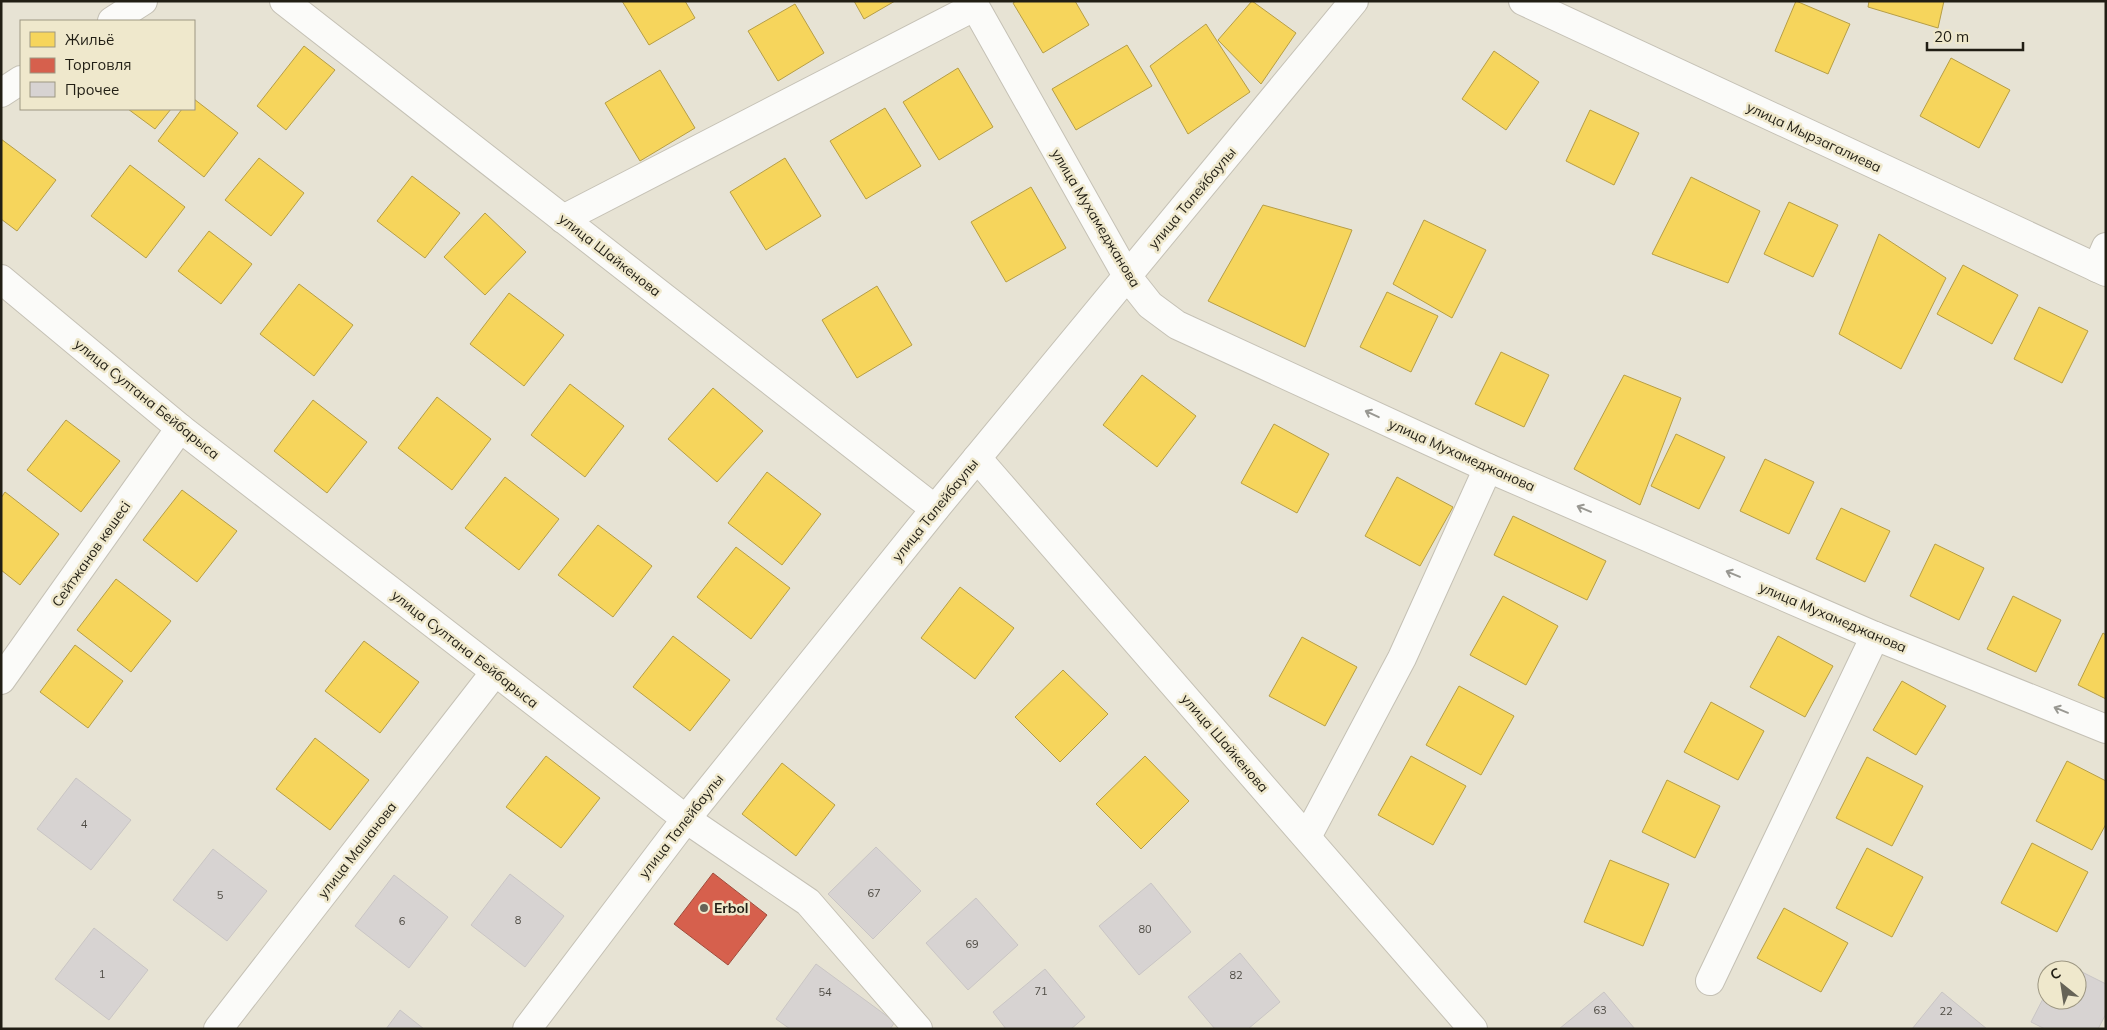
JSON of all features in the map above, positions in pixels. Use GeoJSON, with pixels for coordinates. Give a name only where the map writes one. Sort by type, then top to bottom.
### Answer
{"type":"FeatureCollection","features":[{"type":"Feature","properties":{"kind":"street"},"geometry":{"type":"LineString","coordinates":[[114,20],[143,1]]}},
{"type":"Feature","properties":{"kind":"street","name":"улица Шайкенова"},"geometry":{"type":"LineString","coordinates":[[284,1],[936,509]]}},
{"type":"Feature","properties":{"kind":"street","name":"улица Талейбаулы"},"geometry":{"type":"LineString","coordinates":[[527,1029],[686,819],[977,458],[1354,1]]}},
{"type":"Feature","properties":{"kind":"street","name":"улица Мырзагалиева"},"geometry":{"type":"LineString","coordinates":[[1523,1],[2103,263]]}},
{"type":"Feature","properties":{"kind":"street"},"geometry":{"type":"LineString","coordinates":[[563,219],[973,4]]}},
{"type":"Feature","properties":{"kind":"street","name":"улица Мухамеджанова"},"geometry":{"type":"LineString","coordinates":[[973,4],[1128,276],[1150,305],[1177,325],[1488,468],[1875,636],[2106,729]]}},
{"type":"Feature","properties":{"kind":"street"},"geometry":{"type":"LineString","coordinates":[[1,93],[20,81]]}},
{"type":"Feature","properties":{"kind":"street","name":"улица Султана Бейбарыса"},"geometry":{"type":"LineString","coordinates":[[1,279],[180,428],[495,672],[686,819],[808,902],[918,1029]]}},
{"type":"Feature","properties":{"kind":"street","name":"Сейтжанов көшесі"},"geometry":{"type":"LineString","coordinates":[[1,680],[180,428]]}},
{"type":"Feature","properties":{"kind":"street","name":"улица Шайкенова"},"geometry":{"type":"LineString","coordinates":[[977,458],[1473,1029]]}},
{"type":"Feature","properties":{"kind":"street"},"geometry":{"type":"LineString","coordinates":[[1307,837],[1402,658],[1488,468]]}},
{"type":"Feature","properties":{"kind":"street"},"geometry":{"type":"LineString","coordinates":[[1710,981],[1875,636]]}},
{"type":"Feature","properties":{"kind":"street","name":"улица Машанова"},"geometry":{"type":"LineString","coordinates":[[218,1029],[495,672]]}},
{"type":"Feature","properties":{"kind":"building: Жильё"},"geometry":{"type":"Polygon","coordinates":[[[622,1],[685,1],[695,18],[649,45],[622,1]]]}},
{"type":"Feature","properties":{"kind":"building: Жильё"},"geometry":{"type":"Polygon","coordinates":[[[854,1],[895,1],[864,19],[854,1]]]}},
{"type":"Feature","properties":{"kind":"building: Жильё"},"geometry":{"type":"Polygon","coordinates":[[[1016,1],[1075,1],[1089,25],[1043,53],[1013,3],[1016,1]]]}},
{"type":"Feature","properties":{"kind":"building: Жильё"},"geometry":{"type":"Polygon","coordinates":[[[1252,1],[1296,33],[1261,84],[1218,40],[1252,1]]]}},
{"type":"Feature","properties":{"kind":"building: Жильё"},"geometry":{"type":"Polygon","coordinates":[[[1796,1],[1850,24],[1828,74],[1775,51],[1796,1]]]}},
{"type":"Feature","properties":{"kind":"building: Жильё"},"geometry":{"type":"Polygon","coordinates":[[[1869,1],[1944,1],[1938,28],[1868,7],[1869,1]]]}},
{"type":"Feature","properties":{"kind":"building: Жильё"},"geometry":{"type":"Polygon","coordinates":[[[795,4],[824,53],[778,81],[748,31],[795,4]]]}},
{"type":"Feature","properties":{"kind":"building: Жильё"},"geometry":{"type":"Polygon","coordinates":[[[1206,24],[1250,92],[1188,134],[1150,66],[1206,24]]]}},
{"type":"Feature","properties":{"kind":"building: Жильё"},"geometry":{"type":"Polygon","coordinates":[[[1127,45],[1152,86],[1076,130],[1052,89],[1127,45]]]}},
{"type":"Feature","properties":{"kind":"building: Жильё"},"geometry":{"type":"Polygon","coordinates":[[[304,46],[335,70],[286,130],[257,106],[304,46]]]}},
{"type":"Feature","properties":{"kind":"building: Жильё"},"geometry":{"type":"Polygon","coordinates":[[[1494,51],[1539,82],[1506,130],[1462,99],[1494,51]]]}},
{"type":"Feature","properties":{"kind":"building: Жильё"},"geometry":{"type":"Polygon","coordinates":[[[1951,58],[2010,90],[1979,148],[1920,116],[1951,58]]]}},
{"type":"Feature","properties":{"kind":"building: Жильё"},"geometry":{"type":"Polygon","coordinates":[[[958,68],[993,127],[939,160],[903,102],[958,68]]]}},
{"type":"Feature","properties":{"kind":"building: Жильё"},"geometry":{"type":"Polygon","coordinates":[[[660,70],[695,128],[640,161],[605,103],[660,70]]]}},
{"type":"Feature","properties":{"kind":"building: Жильё"},"geometry":{"type":"Polygon","coordinates":[[[195,100],[238,133],[204,177],[158,141],[181,110],[195,110],[195,100]]]}},
{"type":"Feature","properties":{"kind":"building: Жильё"},"geometry":{"type":"Polygon","coordinates":[[[885,108],[921,166],[866,199],[830,141],[885,108]]]}},
{"type":"Feature","properties":{"kind":"building: Жильё"},"geometry":{"type":"Polygon","coordinates":[[[129,110],[170,110],[155,129],[129,110]]]}},
{"type":"Feature","properties":{"kind":"building: Жильё"},"geometry":{"type":"Polygon","coordinates":[[[1590,110],[1639,133],[1614,185],[1566,161],[1590,110]]]}},
{"type":"Feature","properties":{"kind":"building: Жильё"},"geometry":{"type":"Polygon","coordinates":[[[1,139],[56,180],[17,231],[1,219],[1,139]]]}},
{"type":"Feature","properties":{"kind":"building: Жильё"},"geometry":{"type":"Polygon","coordinates":[[[259,158],[304,193],[271,236],[225,200],[259,158]]]}},
{"type":"Feature","properties":{"kind":"building: Жильё"},"geometry":{"type":"Polygon","coordinates":[[[785,158],[821,216],[766,250],[730,192],[785,158]]]}},
{"type":"Feature","properties":{"kind":"building: Жильё"},"geometry":{"type":"Polygon","coordinates":[[[130,165],[185,207],[146,258],[91,216],[130,165]]]}},
{"type":"Feature","properties":{"kind":"building: Жильё"},"geometry":{"type":"Polygon","coordinates":[[[412,176],[460,213],[425,258],[377,221],[412,176]]]}},
{"type":"Feature","properties":{"kind":"building: Жильё"},"geometry":{"type":"Polygon","coordinates":[[[1691,177],[1760,211],[1728,283],[1652,254],[1691,177]]]}},
{"type":"Feature","properties":{"kind":"building: Жильё"},"geometry":{"type":"Polygon","coordinates":[[[1031,187],[1066,248],[1006,282],[971,222],[1031,187]]]}},
{"type":"Feature","properties":{"kind":"building: Жильё"},"geometry":{"type":"Polygon","coordinates":[[[1789,202],[1838,225],[1813,277],[1764,254],[1789,202]]]}},
{"type":"Feature","properties":{"kind":"building: Жильё"},"geometry":{"type":"Polygon","coordinates":[[[1263,205],[1352,230],[1305,347],[1208,301],[1263,205]]]}},
{"type":"Feature","properties":{"kind":"building: Жильё"},"geometry":{"type":"Polygon","coordinates":[[[485,213],[526,252],[485,295],[444,257],[485,213]]]}},
{"type":"Feature","properties":{"kind":"building: Жильё"},"geometry":{"type":"Polygon","coordinates":[[[1424,220],[1486,250],[1452,318],[1393,284],[1424,220]]]}},
{"type":"Feature","properties":{"kind":"building: Жильё"},"geometry":{"type":"Polygon","coordinates":[[[209,231],[252,264],[221,304],[178,271],[209,231]]]}},
{"type":"Feature","properties":{"kind":"building: Жильё"},"geometry":{"type":"Polygon","coordinates":[[[1879,234],[1946,278],[1901,369],[1839,334],[1879,234]]]}},
{"type":"Feature","properties":{"kind":"building: Жильё"},"geometry":{"type":"Polygon","coordinates":[[[1963,265],[2018,295],[1992,344],[1937,314],[1963,265]]]}},
{"type":"Feature","properties":{"kind":"building: Жильё"},"geometry":{"type":"Polygon","coordinates":[[[299,284],[353,325],[314,376],[260,334],[299,284]]]}},
{"type":"Feature","properties":{"kind":"building: Жильё"},"geometry":{"type":"Polygon","coordinates":[[[877,286],[912,345],[857,378],[822,320],[877,286]]]}},
{"type":"Feature","properties":{"kind":"building: Жильё"},"geometry":{"type":"Polygon","coordinates":[[[1387,292],[1438,316],[1411,372],[1360,347],[1387,292]]]}},
{"type":"Feature","properties":{"kind":"building: Жильё"},"geometry":{"type":"Polygon","coordinates":[[[509,293],[564,335],[524,386],[470,344],[509,293]]]}},
{"type":"Feature","properties":{"kind":"building: Жильё"},"geometry":{"type":"Polygon","coordinates":[[[2039,307],[2088,331],[2062,383],[2014,359],[2039,307]]]}},
{"type":"Feature","properties":{"kind":"building: Жильё"},"geometry":{"type":"Polygon","coordinates":[[[1501,352],[1549,375],[1524,427],[1475,404],[1501,352]]]}},
{"type":"Feature","properties":{"kind":"building: Жильё"},"geometry":{"type":"Polygon","coordinates":[[[1142,375],[1196,416],[1157,467],[1103,425],[1142,375]]]}},
{"type":"Feature","properties":{"kind":"building: Жильё"},"geometry":{"type":"Polygon","coordinates":[[[1624,375],[1681,398],[1640,505],[1574,469],[1624,375]]]}},
{"type":"Feature","properties":{"kind":"building: Жильё"},"geometry":{"type":"Polygon","coordinates":[[[570,384],[624,426],[585,477],[531,435],[570,384]]]}},
{"type":"Feature","properties":{"kind":"building: Жильё"},"geometry":{"type":"Polygon","coordinates":[[[713,388],[763,431],[717,482],[668,439],[713,388]]]}},
{"type":"Feature","properties":{"kind":"building: Жильё"},"geometry":{"type":"Polygon","coordinates":[[[437,397],[491,439],[452,490],[398,448],[437,397]]]}},
{"type":"Feature","properties":{"kind":"building: Жильё"},"geometry":{"type":"Polygon","coordinates":[[[313,400],[367,442],[327,493],[274,451],[313,400]]]}},
{"type":"Feature","properties":{"kind":"building: Жильё"},"geometry":{"type":"Polygon","coordinates":[[[66,420],[120,461],[81,512],[27,470],[66,420]]]}},
{"type":"Feature","properties":{"kind":"building: Жильё"},"geometry":{"type":"Polygon","coordinates":[[[1274,424],[1329,454],[1297,513],[1241,483],[1274,424]]]}},
{"type":"Feature","properties":{"kind":"building: Жильё"},"geometry":{"type":"Polygon","coordinates":[[[1676,434],[1725,457],[1699,509],[1651,486],[1676,434]]]}},
{"type":"Feature","properties":{"kind":"building: Жильё"},"geometry":{"type":"Polygon","coordinates":[[[1765,459],[1814,482],[1789,534],[1740,511],[1765,459]]]}},
{"type":"Feature","properties":{"kind":"building: Жильё"},"geometry":{"type":"Polygon","coordinates":[[[767,472],[821,514],[782,565],[728,523],[767,472]]]}},
{"type":"Feature","properties":{"kind":"building: Жильё"},"geometry":{"type":"Polygon","coordinates":[[[505,477],[559,519],[519,570],[465,528],[505,477]]]}},
{"type":"Feature","properties":{"kind":"building: Жильё"},"geometry":{"type":"Polygon","coordinates":[[[1397,477],[1453,507],[1420,566],[1365,536],[1397,477]]]}},
{"type":"Feature","properties":{"kind":"building: Жильё"},"geometry":{"type":"Polygon","coordinates":[[[182,490],[237,531],[197,582],[143,540],[182,490]]]}},
{"type":"Feature","properties":{"kind":"building: Жильё"},"geometry":{"type":"Polygon","coordinates":[[[5,492],[59,534],[20,585],[1,570],[1,498],[5,492]]]}},
{"type":"Feature","properties":{"kind":"building: Жильё"},"geometry":{"type":"Polygon","coordinates":[[[1841,508],[1890,531],[1865,582],[1816,559],[1841,508]]]}},
{"type":"Feature","properties":{"kind":"building: Жильё"},"geometry":{"type":"Polygon","coordinates":[[[1513,516],[1606,561],[1587,600],[1494,555],[1513,516]]]}},
{"type":"Feature","properties":{"kind":"building: Жильё"},"geometry":{"type":"Polygon","coordinates":[[[598,525],[652,566],[613,617],[558,575],[598,525]]]}},
{"type":"Feature","properties":{"kind":"building: Жильё"},"geometry":{"type":"Polygon","coordinates":[[[1935,544],[1984,568],[1959,620],[1910,596],[1935,544]]]}},
{"type":"Feature","properties":{"kind":"building: Жильё"},"geometry":{"type":"Polygon","coordinates":[[[736,547],[790,588],[751,639],[697,597],[736,547]]]}},
{"type":"Feature","properties":{"kind":"building: Жильё"},"geometry":{"type":"Polygon","coordinates":[[[116,579],[171,621],[131,672],[77,630],[116,579]]]}},
{"type":"Feature","properties":{"kind":"building: Жильё"},"geometry":{"type":"Polygon","coordinates":[[[960,587],[1014,628],[975,679],[921,638],[960,587]]]}},
{"type":"Feature","properties":{"kind":"building: Жильё"},"geometry":{"type":"Polygon","coordinates":[[[1503,596],[1558,626],[1526,685],[1470,655],[1503,596]]]}},
{"type":"Feature","properties":{"kind":"building: Жильё"},"geometry":{"type":"Polygon","coordinates":[[[2013,596],[2061,620],[2036,672],[1987,649],[2013,596]]]}},
{"type":"Feature","properties":{"kind":"building: Жильё"},"geometry":{"type":"Polygon","coordinates":[[[2103,633],[2106,635],[2106,699],[2078,685],[2103,633]]]}},
{"type":"Feature","properties":{"kind":"building: Жильё"},"geometry":{"type":"Polygon","coordinates":[[[673,636],[730,680],[690,731],[633,687],[673,636]]]}},
{"type":"Feature","properties":{"kind":"building: Жильё"},"geometry":{"type":"Polygon","coordinates":[[[1778,636],[1833,666],[1805,717],[1750,687],[1778,636]]]}},
{"type":"Feature","properties":{"kind":"building: Жильё"},"geometry":{"type":"Polygon","coordinates":[[[1302,637],[1357,667],[1325,726],[1269,696],[1302,637]]]}},
{"type":"Feature","properties":{"kind":"building: Жильё"},"geometry":{"type":"Polygon","coordinates":[[[364,641],[419,682],[380,733],[325,691],[364,641]]]}},
{"type":"Feature","properties":{"kind":"building: Жильё"},"geometry":{"type":"Polygon","coordinates":[[[75,645],[123,681],[88,728],[40,692],[75,645]]]}},
{"type":"Feature","properties":{"kind":"building: Жильё"},"geometry":{"type":"Polygon","coordinates":[[[1063,670],[1108,714],[1060,762],[1015,717],[1063,670]]]}},
{"type":"Feature","properties":{"kind":"building: Жильё"},"geometry":{"type":"Polygon","coordinates":[[[1902,681],[1946,706],[1916,755],[1873,730],[1902,681]]]}},
{"type":"Feature","properties":{"kind":"building: Жильё"},"geometry":{"type":"Polygon","coordinates":[[[1459,686],[1514,716],[1481,775],[1426,745],[1459,686]]]}},
{"type":"Feature","properties":{"kind":"building: Жильё"},"geometry":{"type":"Polygon","coordinates":[[[1711,702],[1764,731],[1738,780],[1684,752],[1711,702]]]}},
{"type":"Feature","properties":{"kind":"building: Жильё"},"geometry":{"type":"Polygon","coordinates":[[[315,738],[369,780],[330,830],[276,789],[315,738]]]}},
{"type":"Feature","properties":{"kind":"building: Жильё"},"geometry":{"type":"Polygon","coordinates":[[[546,756],[600,798],[561,848],[506,807],[546,756]]]}},
{"type":"Feature","properties":{"kind":"building: Жильё"},"geometry":{"type":"Polygon","coordinates":[[[1145,756],[1189,801],[1141,849],[1096,804],[1145,756]]]}},
{"type":"Feature","properties":{"kind":"building: Жильё"},"geometry":{"type":"Polygon","coordinates":[[[1411,756],[1466,786],[1433,845],[1378,815],[1411,756]]]}},
{"type":"Feature","properties":{"kind":"building: Жильё"},"geometry":{"type":"Polygon","coordinates":[[[1867,757],[1923,786],[1892,846],[1836,818],[1867,757]]]}},
{"type":"Feature","properties":{"kind":"building: Жильё"},"geometry":{"type":"Polygon","coordinates":[[[2067,761],[2106,781],[2106,824],[2092,850],[2036,821],[2067,761]]]}},
{"type":"Feature","properties":{"kind":"building: Жильё"},"geometry":{"type":"Polygon","coordinates":[[[782,763],[835,805],[796,856],[742,814],[782,763]]]}},
{"type":"Feature","properties":{"kind":"building: Жильё"},"geometry":{"type":"Polygon","coordinates":[[[1667,780],[1720,806],[1695,858],[1642,832],[1667,780]]]}},
{"type":"Feature","properties":{"kind":"building: Жильё"},"geometry":{"type":"Polygon","coordinates":[[[2032,843],[2088,872],[2057,932],[2001,903],[2032,843]]]}},
{"type":"Feature","properties":{"kind":"building: Жильё"},"geometry":{"type":"Polygon","coordinates":[[[1867,848],[1923,877],[1892,937],[1836,908],[1867,848]]]}},
{"type":"Feature","properties":{"kind":"building: Жильё"},"geometry":{"type":"Polygon","coordinates":[[[1610,860],[1669,884],[1643,946],[1584,922],[1610,860]]]}},
{"type":"Feature","properties":{"kind":"building: Жильё"},"geometry":{"type":"Polygon","coordinates":[[[1784,908],[1848,943],[1821,992],[1757,958],[1784,908]]]}},
{"type":"Feature","properties":{"kind":"building: Торговля"},"geometry":{"type":"Polygon","coordinates":[[[713,873],[767,915],[728,965],[674,924],[713,873]]]}},
{"type":"Feature","properties":{"kind":"building: Прочее"},"geometry":{"type":"Polygon","coordinates":[[[76,778],[131,820],[91,870],[37,829],[76,778]]]}},
{"type":"Feature","properties":{"kind":"building: Прочее"},"geometry":{"type":"Polygon","coordinates":[[[876,847],[921,891],[873,939],[828,894],[876,847]]]}},
{"type":"Feature","properties":{"kind":"building: Прочее"},"geometry":{"type":"Polygon","coordinates":[[[213,849],[267,891],[227,941],[173,900],[213,849]]]}},
{"type":"Feature","properties":{"kind":"building: Прочее"},"geometry":{"type":"Polygon","coordinates":[[[510,874],[564,916],[525,967],[471,925],[510,874]]]}},
{"type":"Feature","properties":{"kind":"building: Прочее"},"geometry":{"type":"Polygon","coordinates":[[[394,875],[448,917],[409,968],[355,926],[394,875]]]}},
{"type":"Feature","properties":{"kind":"building: Прочее"},"geometry":{"type":"Polygon","coordinates":[[[1151,883],[1191,932],[1139,975],[1099,926],[1151,883]]]}},
{"type":"Feature","properties":{"kind":"building: Прочее"},"geometry":{"type":"Polygon","coordinates":[[[976,898],[1018,945],[968,990],[926,943],[976,898]]]}},
{"type":"Feature","properties":{"kind":"building: Прочее"},"geometry":{"type":"Polygon","coordinates":[[[94,928],[148,970],[109,1020],[55,979],[94,928]]]}},
{"type":"Feature","properties":{"kind":"building: Прочее"},"geometry":{"type":"Polygon","coordinates":[[[1240,953],[1280,1002],[1248,1029],[1215,1029],[1188,997],[1240,953]]]}},
{"type":"Feature","properties":{"kind":"building: Прочее"},"geometry":{"type":"Polygon","coordinates":[[[816,964],[895,1022],[890,1029],[790,1029],[776,1019],[816,964]]]}},
{"type":"Feature","properties":{"kind":"building: Прочее"},"geometry":{"type":"Polygon","coordinates":[[[1045,969],[1085,1017],[1071,1029],[1006,1029],[993,1012],[1045,969]]]}},
{"type":"Feature","properties":{"kind":"building: Прочее"},"geometry":{"type":"Polygon","coordinates":[[[2087,974],[2106,984],[2106,1014],[2098,1029],[2045,1029],[2031,1022],[2037,1010],[2087,1010],[2087,974]]]}},
{"type":"Feature","properties":{"kind":"building: Прочее"},"geometry":{"type":"Polygon","coordinates":[[[1604,992],[1635,1029],[1559,1029],[1604,992]]]}},
{"type":"Feature","properties":{"kind":"building: Прочее"},"geometry":{"type":"Polygon","coordinates":[[[1942,992],[1987,1029],[1912,1029],[1942,992]]]}},
{"type":"Feature","properties":{"kind":"building: Прочее"},"geometry":{"type":"Polygon","coordinates":[[[400,1010],[424,1029],[386,1029],[400,1010]]]}},
{"type":"Feature","properties":{"kind":"place","name":"Erbol"},"geometry":{"type":"Point","coordinates":[704,908]}}]}
